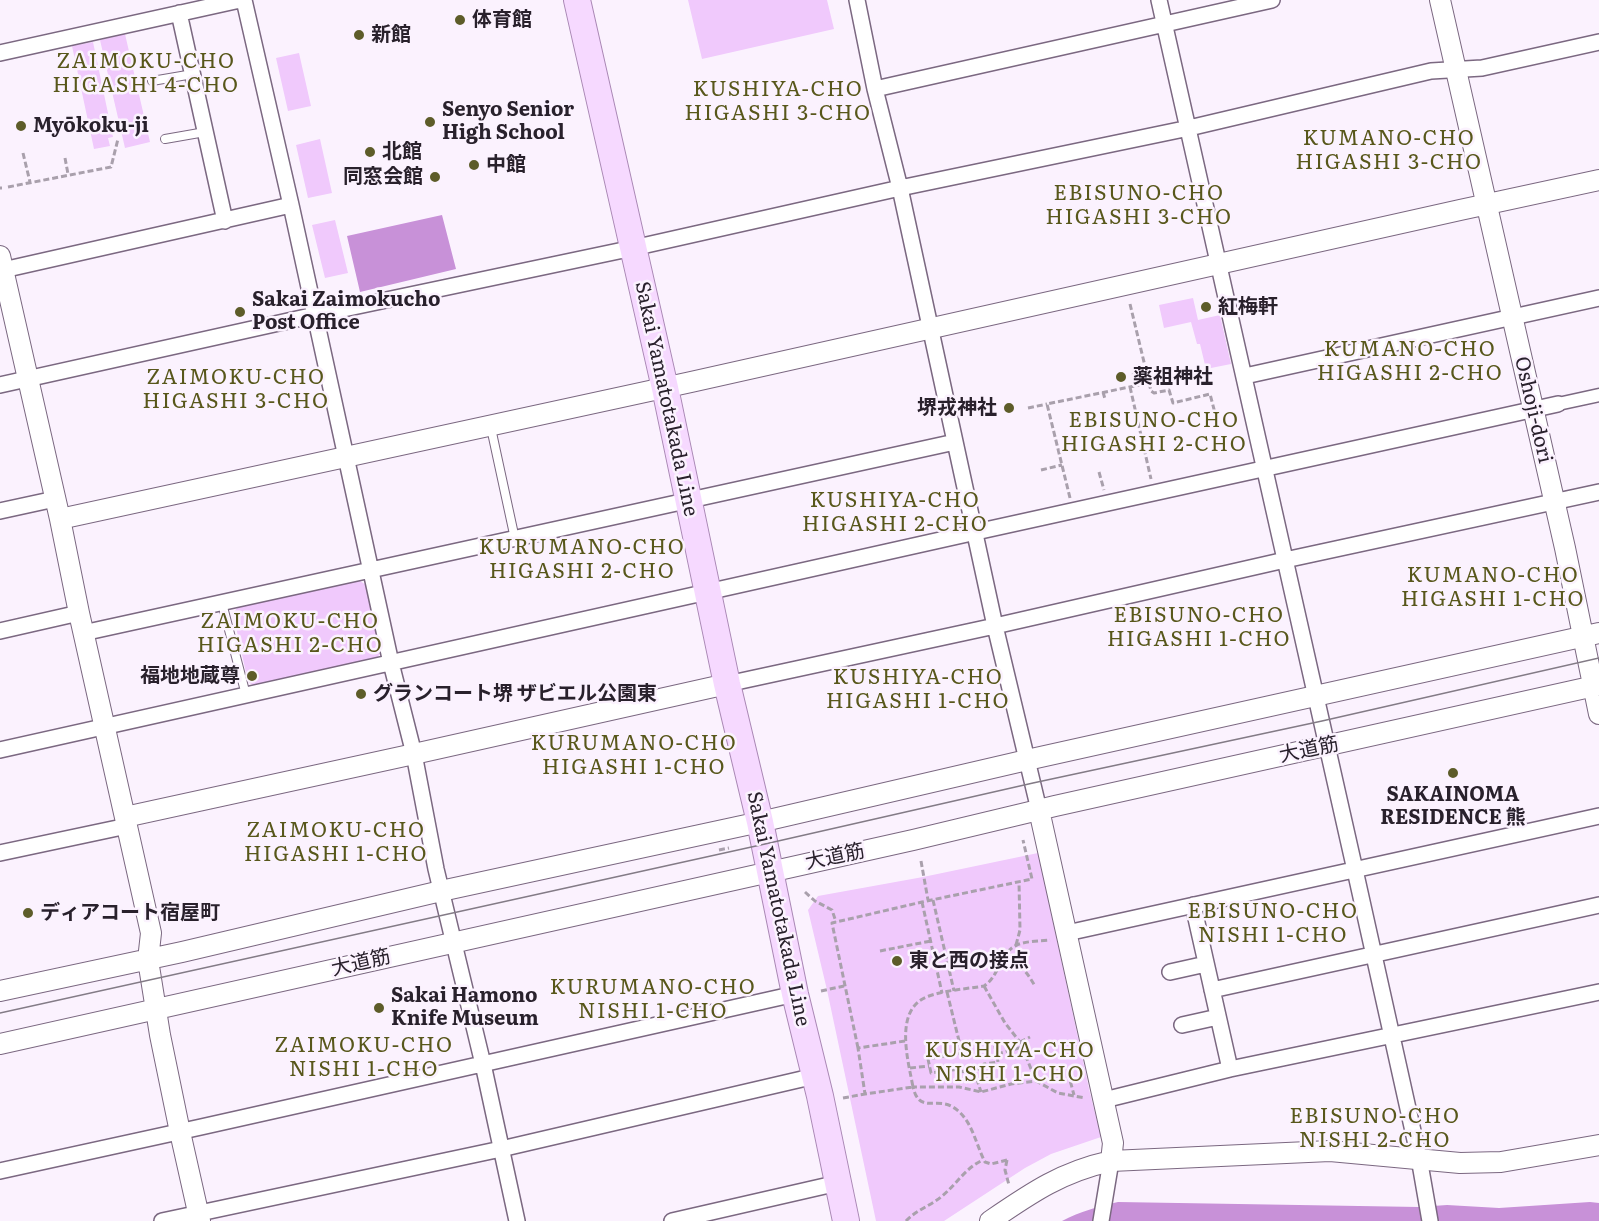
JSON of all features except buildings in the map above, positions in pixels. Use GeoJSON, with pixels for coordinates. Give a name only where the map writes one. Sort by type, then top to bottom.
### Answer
{"type":"FeatureCollection","features":[{"type":"Feature","properties":{"kind":"main road","name":"Sakai Yamatotakada Line"},"geometry":{"type":"LineString","coordinates":[[577,0],[665,388],[727,684],[760,822],[795,994],[846,1221]]}},
{"type":"Feature","properties":{"kind":"street"},"geometry":{"type":"LineString","coordinates":[[0,53],[182,8],[242,0],[291,205],[391,663],[414,754],[441,891],[483,1064],[517,1221]]}},
{"type":"Feature","properties":{"kind":"street"},"geometry":{"type":"LineString","coordinates":[[857,0],[995,626],[1039,810],[1062,936],[1098,1099],[1113,1143],[1101,1221]]}},
{"type":"Feature","properties":{"kind":"street"},"geometry":{"type":"LineString","coordinates":[[1159,0],[1328,746],[1419,1158],[1430,1221]]}},
{"type":"Feature","properties":{"kind":"street"},"geometry":{"type":"LineString","coordinates":[[876,89],[1272,0]]}},
{"type":"Feature","properties":{"kind":"street","name":"Oshoji-dori"},"geometry":{"type":"LineString","coordinates":[[1440,0],[1554,502],[1591,634],[1599,714]]}},
{"type":"Feature","properties":{"kind":"street"},"geometry":{"type":"LineString","coordinates":[[182,8],[193,74],[225,221]]}},
{"type":"Feature","properties":{"kind":"street"},"geometry":{"type":"LineString","coordinates":[[0,385],[900,188],[1189,128],[1431,71],[1482,68],[1599,42]]}},
{"type":"Feature","properties":{"kind":"street"},"geometry":{"type":"LineString","coordinates":[[60,519],[665,388],[1599,180]]}},
{"type":"Feature","properties":{"kind":"street"},"geometry":{"type":"LineString","coordinates":[[199,1217],[156,1009],[148,960],[151,933],[2,263],[225,221],[291,205]]}},
{"type":"Feature","properties":{"kind":"street"},"geometry":{"type":"LineString","coordinates":[[1245,376],[1599,298]]}},
{"type":"Feature","properties":{"kind":"street"},"geometry":{"type":"LineString","coordinates":[[0,750],[1599,395]]}},
{"type":"Feature","properties":{"kind":"street"},"geometry":{"type":"LineString","coordinates":[[83,633],[955,442]]}},
{"type":"Feature","properties":{"kind":"street"},"geometry":{"type":"LineString","coordinates":[[0,853],[126,821],[414,754],[1599,492]]}},
{"type":"Feature","properties":{"kind":"street"},"geometry":{"type":"LineString","coordinates":[[0,511],[56,499]]}},
{"type":"Feature","properties":{"kind":"street"},"geometry":{"type":"LineString","coordinates":[[0,631],[79,613]]}},
{"type":"Feature","properties":{"kind":"street"},"geometry":{"type":"LineString","coordinates":[[0,991],[148,960],[441,891],[760,822],[1591,634]]}},
{"type":"Feature","properties":{"kind":"street","name":"大道筋"},"geometry":{"type":"LineString","coordinates":[[0,1044],[1596,686]]}},
{"type":"Feature","properties":{"kind":"street"},"geometry":{"type":"LineString","coordinates":[[1062,936],[1355,870],[1533,826],[1599,816]]}},
{"type":"Feature","properties":{"kind":"street"},"geometry":{"type":"LineString","coordinates":[[1193,905],[1230,1070]]}},
{"type":"Feature","properties":{"kind":"street"},"geometry":{"type":"LineString","coordinates":[[1212,990],[1599,905]]}},
{"type":"Feature","properties":{"kind":"street"},"geometry":{"type":"LineString","coordinates":[[1170,972],[1206,964]]}},
{"type":"Feature","properties":{"kind":"street"},"geometry":{"type":"LineString","coordinates":[[1098,1099],[1599,992]]}},
{"type":"Feature","properties":{"kind":"street"},"geometry":{"type":"LineString","coordinates":[[0,1171],[795,994]]}},
{"type":"Feature","properties":{"kind":"street"},"geometry":{"type":"LineString","coordinates":[[1182,1024],[1218,1017]]}},
{"type":"Feature","properties":{"kind":"street"},"geometry":{"type":"LineString","coordinates":[[162,1221],[199,1217],[815,1076]]}},
{"type":"Feature","properties":{"kind":"street"},"geometry":{"type":"LineString","coordinates":[[990,1221],[1051,1182],[1088,1166],[1111,1161],[1330,1151],[1460,1163],[1501,1162],[1599,1145]]}},
{"type":"Feature","properties":{"kind":"street"},"geometry":{"type":"LineString","coordinates":[[672,1221],[838,1183]]}},
{"type":"Feature","properties":{"kind":"lane"},"geometry":{"type":"LineString","coordinates":[[152,81],[193,74]]}},
{"type":"Feature","properties":{"kind":"lane"},"geometry":{"type":"LineString","coordinates":[[165,139],[206,132]]}},
{"type":"Feature","properties":{"kind":"lane"},"geometry":{"type":"LineString","coordinates":[[490,426],[515,539]]}},
{"type":"Feature","properties":{"kind":"lane"},"geometry":{"type":"LineString","coordinates":[[222,603],[246,695]]}},
{"type":"Feature","properties":{"kind":"path"},"geometry":{"type":"LineString","coordinates":[[8,187],[111,167],[118,139]]}},
{"type":"Feature","properties":{"kind":"path"},"geometry":{"type":"LineString","coordinates":[[23,153],[30,182]]}},
{"type":"Feature","properties":{"kind":"path"},"geometry":{"type":"LineString","coordinates":[[65,158],[68,174]]}},
{"type":"Feature","properties":{"kind":"path"},"geometry":{"type":"LineString","coordinates":[[1130,304],[1151,391],[1154,393],[1170,390],[1173,403],[1210,394],[1215,413]]}},
{"type":"Feature","properties":{"kind":"path"},"geometry":{"type":"LineString","coordinates":[[1132,375],[1146,373]]}},
{"type":"Feature","properties":{"kind":"path"},"geometry":{"type":"LineString","coordinates":[[1028,408],[1149,383]]}},
{"type":"Feature","properties":{"kind":"path"},"geometry":{"type":"LineString","coordinates":[[1131,387],[1152,483]]}},
{"type":"Feature","properties":{"kind":"path"},"geometry":{"type":"LineString","coordinates":[[1103,392],[1105,399]]}},
{"type":"Feature","properties":{"kind":"path"},"geometry":{"type":"LineString","coordinates":[[1047,404],[1073,511]]}},
{"type":"Feature","properties":{"kind":"path"},"geometry":{"type":"LineString","coordinates":[[1041,470],[1062,465]]}},
{"type":"Feature","properties":{"kind":"path"},"geometry":{"type":"LineString","coordinates":[[865,1094],[858,1048],[832,923],[928,900],[1032,879],[1023,840]]}},
{"type":"Feature","properties":{"kind":"path"},"geometry":{"type":"LineString","coordinates":[[719,850],[729,848]]}},
{"type":"Feature","properties":{"kind":"path"},"geometry":{"type":"LineString","coordinates":[[921,861],[928,900]]}},
{"type":"Feature","properties":{"kind":"path"},"geometry":{"type":"LineString","coordinates":[[1016,945],[1020,930],[1019,882]]}},
{"type":"Feature","properties":{"kind":"path"},"geometry":{"type":"LineString","coordinates":[[805,892],[815,901],[832,910],[836,922]]}},
{"type":"Feature","properties":{"kind":"path"},"geometry":{"type":"LineString","coordinates":[[933,900],[954,991]]}},
{"type":"Feature","properties":{"kind":"path"},"geometry":{"type":"LineString","coordinates":[[922,902],[942,993]]}},
{"type":"Feature","properties":{"kind":"path"},"geometry":{"type":"LineString","coordinates":[[1009,1185],[1005,1170],[1007,1160],[991,1164],[985,1162],[965,1117],[950,1105],[929,1104],[919,1100],[914,1094],[905,1041],[907,1021],[915,1004],[927,996],[984,986],[990,982],[1006,954],[1016,945],[1062,936]]}},
{"type":"Feature","properties":{"kind":"path"},"geometry":{"type":"LineString","coordinates":[[880,951],[931,942]]}},
{"type":"Feature","properties":{"kind":"path"},"geometry":{"type":"LineString","coordinates":[[1002,960],[1019,965],[1035,986]]}},
{"type":"Feature","properties":{"kind":"path"},"geometry":{"type":"LineString","coordinates":[[821,991],[844,986]]}},
{"type":"Feature","properties":{"kind":"path"},"geometry":{"type":"LineString","coordinates":[[984,986],[1005,1023],[1023,1047],[1036,1081]]}},
{"type":"Feature","properties":{"kind":"path"},"geometry":{"type":"LineString","coordinates":[[947,992],[962,1053]]}},
{"type":"Feature","properties":{"kind":"path"},"geometry":{"type":"LineString","coordinates":[[1020,1042],[1030,1037]]}},
{"type":"Feature","properties":{"kind":"path"},"geometry":{"type":"LineString","coordinates":[[858,1048],[905,1041]]}},
{"type":"Feature","properties":{"kind":"path"},"geometry":{"type":"LineString","coordinates":[[996,1047],[998,1062],[984,1064],[985,1068],[974,1070],[960,1072],[959,1069],[931,1073],[928,1059],[962,1053],[996,1047]]}},
{"type":"Feature","properties":{"kind":"path"},"geometry":{"type":"LineString","coordinates":[[997,1054],[1023,1047]]}},
{"type":"Feature","properties":{"kind":"path"},"geometry":{"type":"LineString","coordinates":[[910,1068],[930,1066]]}},
{"type":"Feature","properties":{"kind":"path"},"geometry":{"type":"LineString","coordinates":[[974,1070],[981,1092]]}},
{"type":"Feature","properties":{"kind":"path"},"geometry":{"type":"LineString","coordinates":[[1068,1073],[1074,1095]]}},
{"type":"Feature","properties":{"kind":"path"},"geometry":{"type":"LineString","coordinates":[[843,1098],[913,1087],[959,1087],[981,1092],[1011,1084],[1036,1081],[1058,1093],[1098,1099]]}},
{"type":"Feature","properties":{"kind":"path"},"geometry":{"type":"LineString","coordinates":[[906,1221],[915,1212],[947,1192],[969,1167],[984,1160]]}},
{"type":"Feature","properties":{"kind":"shaded area"},"geometry":{"type":"Polygon","coordinates":[[[688,0],[827,0],[834,29],[702,59],[688,0]]]}},
{"type":"Feature","properties":{"kind":"shaded area"},"geometry":{"type":"Polygon","coordinates":[[[125,34],[150,142],[125,148],[100,40],[125,34]]]}},
{"type":"Feature","properties":{"kind":"shaded area"},"geometry":{"type":"Polygon","coordinates":[[[93,42],[113,137],[108,138],[110,146],[94,149],[72,46],[93,42]]]}},
{"type":"Feature","properties":{"kind":"shaded area"},"geometry":{"type":"Polygon","coordinates":[[[299,53],[311,106],[288,111],[276,58],[299,53]]]}},
{"type":"Feature","properties":{"kind":"shaded area"},"geometry":{"type":"Polygon","coordinates":[[[320,139],[332,193],[308,198],[296,145],[320,139]]]}},
{"type":"Feature","properties":{"kind":"shaded area"},"geometry":{"type":"Polygon","coordinates":[[[442,215],[456,269],[360,292],[347,236],[442,215]]]}},
{"type":"Feature","properties":{"kind":"shaded area"},"geometry":{"type":"Polygon","coordinates":[[[335,220],[348,273],[325,278],[312,225],[335,220]]]}},
{"type":"Feature","properties":{"kind":"shaded area"},"geometry":{"type":"Polygon","coordinates":[[[1193,298],[1198,320],[1220,315],[1231,364],[1206,369],[1200,344],[1197,344],[1191,322],[1164,328],[1159,305],[1193,298]]]}},
{"type":"Feature","properties":{"kind":"shaded area"},"geometry":{"type":"Polygon","coordinates":[[[360,581],[366,585],[381,652],[377,658],[253,685],[248,682],[233,613],[238,607],[360,581]]]}},
{"type":"Feature","properties":{"kind":"shaded area"},"geometry":{"type":"Polygon","coordinates":[[[1038,853],[1101,1137],[1051,1154],[1025,1168],[944,1221],[876,1221],[808,910],[818,896],[1038,853]]]}},
{"type":"Feature","properties":{"kind":"shaded area"},"geometry":{"type":"Polygon","coordinates":[[[1118,1202],[1419,1207],[1447,1205],[1499,1208],[1590,1202],[1599,1203],[1599,1221],[1062,1221],[1118,1202]]]}},
{"type":"Feature","properties":{"kind":"tram line"},"geometry":{"type":"LineString","coordinates":[[0,1013],[1599,658]]}},
{"type":"Feature","properties":{"kind":"place","name":"体育館"},"geometry":{"type":"Point","coordinates":[460,20]}},
{"type":"Feature","properties":{"kind":"place","name":"新館"},"geometry":{"type":"Point","coordinates":[359,35]}},
{"type":"Feature","properties":{"kind":"place","name":"Senyo Senior High School"},"geometry":{"type":"Point","coordinates":[430,122]}},
{"type":"Feature","properties":{"kind":"place","name":"Myōkoku-ji"},"geometry":{"type":"Point","coordinates":[21,126]}},
{"type":"Feature","properties":{"kind":"place","name":"北館"},"geometry":{"type":"Point","coordinates":[370,152]}},
{"type":"Feature","properties":{"kind":"place","name":"中館"},"geometry":{"type":"Point","coordinates":[474,165]}},
{"type":"Feature","properties":{"kind":"place","name":"同窓会館"},"geometry":{"type":"Point","coordinates":[435,177]}},
{"type":"Feature","properties":{"kind":"place","name":"紅梅軒"},"geometry":{"type":"Point","coordinates":[1206,307]}},
{"type":"Feature","properties":{"kind":"place","name":"Sakai Zaimokucho Post Office"},"geometry":{"type":"Point","coordinates":[240,312]}},
{"type":"Feature","properties":{"kind":"place","name":"薬祖神社"},"geometry":{"type":"Point","coordinates":[1121,377]}},
{"type":"Feature","properties":{"kind":"place","name":"堺戎神社"},"geometry":{"type":"Point","coordinates":[1009,408]}},
{"type":"Feature","properties":{"kind":"place","name":"福地地蔵尊"},"geometry":{"type":"Point","coordinates":[252,676]}},
{"type":"Feature","properties":{"kind":"place","name":"グランコート堺 ザビエル公園東"},"geometry":{"type":"Point","coordinates":[361,694]}},
{"type":"Feature","properties":{"kind":"place","name":"SAKAINOMA RESIDENCE 熊"},"geometry":{"type":"Point","coordinates":[1453,773]}},
{"type":"Feature","properties":{"kind":"place","name":"ディアコート宿屋町"},"geometry":{"type":"Point","coordinates":[28,913]}},
{"type":"Feature","properties":{"kind":"place","name":"東と西の接点"},"geometry":{"type":"Point","coordinates":[897,961]}},
{"type":"Feature","properties":{"kind":"place","name":"Sakai Hamono Knife Museum"},"geometry":{"type":"Point","coordinates":[379,1008]}},
{"type":"Feature","properties":{"kind":"district","name":"ZAIMOKU-CHO HIGASHI 4-CHO"},"geometry":{"type":"Point","coordinates":[146,74]}},
{"type":"Feature","properties":{"kind":"district","name":"KUSHIYA-CHO HIGASHI 3-CHO"},"geometry":{"type":"Point","coordinates":[778,102]}},
{"type":"Feature","properties":{"kind":"district","name":"KUMANO-CHO HIGASHI 3-CHO"},"geometry":{"type":"Point","coordinates":[1389,151]}},
{"type":"Feature","properties":{"kind":"district","name":"EBISUNO-CHO HIGASHI 3-CHO"},"geometry":{"type":"Point","coordinates":[1139,206]}},
{"type":"Feature","properties":{"kind":"district","name":"KUMANO-CHO HIGASHI 2-CHO"},"geometry":{"type":"Point","coordinates":[1410,362]}},
{"type":"Feature","properties":{"kind":"district","name":"ZAIMOKU-CHO HIGASHI 3-CHO"},"geometry":{"type":"Point","coordinates":[236,390]}},
{"type":"Feature","properties":{"kind":"district","name":"EBISUNO-CHO HIGASHI 2-CHO"},"geometry":{"type":"Point","coordinates":[1154,433]}},
{"type":"Feature","properties":{"kind":"district","name":"KUSHIYA-CHO HIGASHI 2-CHO"},"geometry":{"type":"Point","coordinates":[895,513]}},
{"type":"Feature","properties":{"kind":"district","name":"KURUMANO-CHO HIGASHI 2-CHO"},"geometry":{"type":"Point","coordinates":[582,560]}},
{"type":"Feature","properties":{"kind":"district","name":"KUMANO-CHO HIGASHI 1-CHO"},"geometry":{"type":"Point","coordinates":[1493,588]}},
{"type":"Feature","properties":{"kind":"district","name":"EBISUNO-CHO HIGASHI 1-CHO"},"geometry":{"type":"Point","coordinates":[1199,628]}},
{"type":"Feature","properties":{"kind":"district","name":"ZAIMOKU-CHO HIGASHI 2-CHO"},"geometry":{"type":"Point","coordinates":[290,634]}},
{"type":"Feature","properties":{"kind":"district","name":"KUSHIYA-CHO HIGASHI 1-CHO"},"geometry":{"type":"Point","coordinates":[918,690]}},
{"type":"Feature","properties":{"kind":"district","name":"KURUMANO-CHO HIGASHI 1-CHO"},"geometry":{"type":"Point","coordinates":[634,756]}},
{"type":"Feature","properties":{"kind":"district","name":"ZAIMOKU-CHO HIGASHI 1-CHO"},"geometry":{"type":"Point","coordinates":[336,843]}},
{"type":"Feature","properties":{"kind":"district","name":"EBISUNO-CHO NISHI 1-CHO"},"geometry":{"type":"Point","coordinates":[1273,924]}},
{"type":"Feature","properties":{"kind":"district","name":"KURUMANO-CHO NISHI 1-CHO"},"geometry":{"type":"Point","coordinates":[653,1000]}},
{"type":"Feature","properties":{"kind":"district","name":"ZAIMOKU-CHO NISHI 1-CHO"},"geometry":{"type":"Point","coordinates":[364,1058]}},
{"type":"Feature","properties":{"kind":"district","name":"KUSHIYA-CHO NISHI 1-CHO"},"geometry":{"type":"Point","coordinates":[1010,1063]}},
{"type":"Feature","properties":{"kind":"district","name":"EBISUNO-CHO NISHI 2-CHO"},"geometry":{"type":"Point","coordinates":[1375,1129]}}]}
